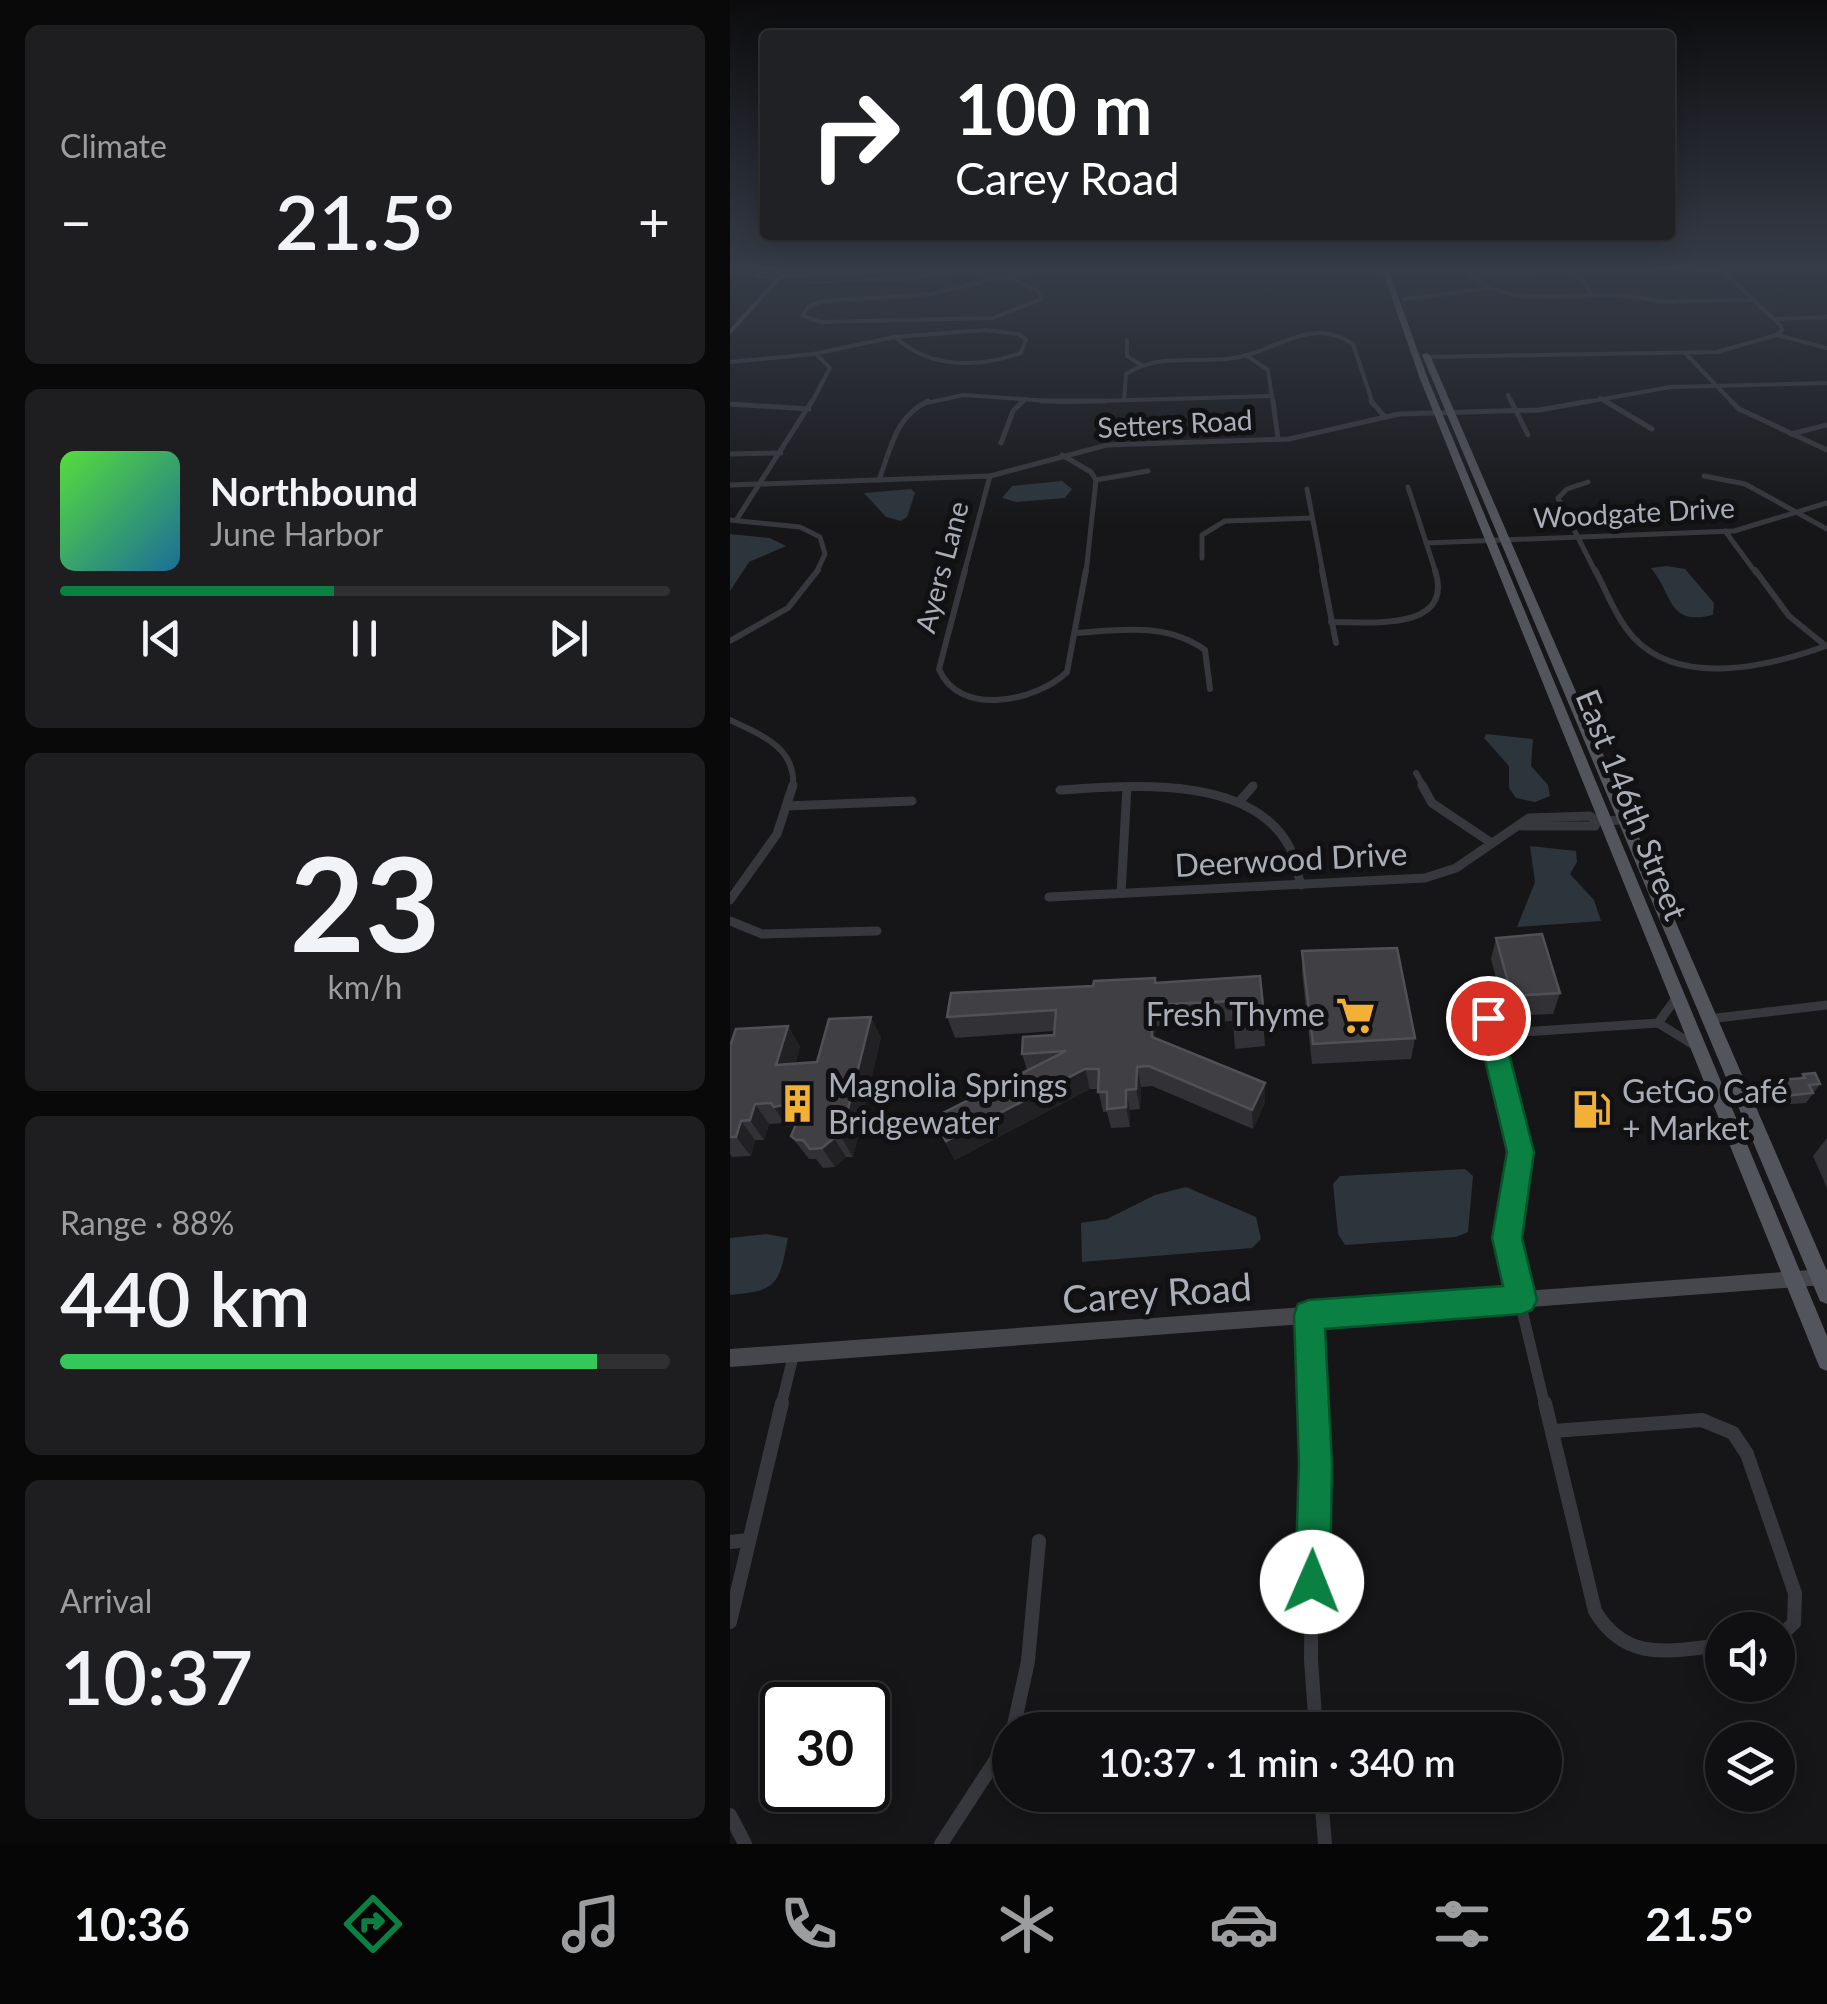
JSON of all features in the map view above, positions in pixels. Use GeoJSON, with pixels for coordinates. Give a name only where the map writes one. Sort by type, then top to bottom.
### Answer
{"type":"FeatureCollection","features":[{"type":"Feature","properties":{"kind":"main road","name":"East 146th Street"},"geometry":{"type":"LineString","coordinates":[[1420,355],[1499,540],[1677,997],[1827,1362]]}},
{"type":"Feature","properties":{"kind":"main road","name":"East 146th Street"},"geometry":{"type":"LineString","coordinates":[[1427,357],[1444,413]]}},
{"type":"Feature","properties":{"kind":"main road","name":"East 146th Street"},"geometry":{"type":"LineString","coordinates":[[1609,820],[1708,1019],[1825,1282]]}},
{"type":"Feature","properties":{"kind":"street"},"geometry":{"type":"LineString","coordinates":[[730,362],[822,355]]}},
{"type":"Feature","properties":{"kind":"street"},"geometry":{"type":"LineString","coordinates":[[917,355],[935,361],[1003,360],[1016,355]]}},
{"type":"Feature","properties":{"kind":"street"},"geometry":{"type":"LineString","coordinates":[[1127,355],[1141,365]]}},
{"type":"Feature","properties":{"kind":"street"},"geometry":{"type":"LineString","coordinates":[[1124,400],[1126,374],[1141,365],[1245,355]]}},
{"type":"Feature","properties":{"kind":"street"},"geometry":{"type":"LineString","coordinates":[[1246,355],[1266,367],[1278,439]]}},
{"type":"Feature","properties":{"kind":"street"},"geometry":{"type":"LineString","coordinates":[[1357,355],[1372,403],[1384,416]]}},
{"type":"Feature","properties":{"kind":"street"},"geometry":{"type":"LineString","coordinates":[[1427,357],[1553,355]]}},
{"type":"Feature","properties":{"kind":"street"},"geometry":{"type":"LineString","coordinates":[[1687,355],[1739,409],[1827,450]]}},
{"type":"Feature","properties":{"kind":"street"},"geometry":{"type":"LineString","coordinates":[[730,642],[770,622],[796,603],[814,580],[825,554],[820,537],[808,530],[734,520],[782,453],[830,371],[818,356]]}},
{"type":"Feature","properties":{"kind":"street"},"geometry":{"type":"LineString","coordinates":[[1444,413],[1516,412],[1648,390],[1827,382]]}},
{"type":"Feature","properties":{"kind":"street"},"geometry":{"type":"LineString","coordinates":[[1508,395],[1528,435]]}},
{"type":"Feature","properties":{"kind":"street"},"geometry":{"type":"LineString","coordinates":[[879,480],[911,409],[936,400],[1272,396]]}},
{"type":"Feature","properties":{"kind":"street"},"geometry":{"type":"LineString","coordinates":[[1600,398],[1652,429]]}},
{"type":"Feature","properties":{"kind":"street"},"geometry":{"type":"LineString","coordinates":[[1001,443],[1013,411],[1025,399]]}},
{"type":"Feature","properties":{"kind":"street"},"geometry":{"type":"LineString","coordinates":[[730,404],[809,409]]}},
{"type":"Feature","properties":{"kind":"street","name":"Setters Road"},"geometry":{"type":"LineString","coordinates":[[730,485],[990,476],[1116,444],[1310,436],[1384,416],[1444,413]]}},
{"type":"Feature","properties":{"kind":"street"},"geometry":{"type":"LineString","coordinates":[[1792,434],[1827,425]]}},
{"type":"Feature","properties":{"kind":"street"},"geometry":{"type":"LineString","coordinates":[[730,454],[782,453]]}},
{"type":"Feature","properties":{"kind":"street"},"geometry":{"type":"LineString","coordinates":[[1062,455],[1096,480],[1076,632],[1153,630],[1184,635],[1205,650],[1210,689]]}},
{"type":"Feature","properties":{"kind":"street"},"geometry":{"type":"LineString","coordinates":[[1096,480],[1148,472]]}},
{"type":"Feature","properties":{"kind":"street","name":"Ayers Lane"},"geometry":{"type":"LineString","coordinates":[[990,476],[939,670],[950,688],[986,699],[1019,697],[1060,678],[1072,663],[1076,632]]}},
{"type":"Feature","properties":{"kind":"street"},"geometry":{"type":"LineString","coordinates":[[1704,476],[1745,484],[1827,529]]}},
{"type":"Feature","properties":{"kind":"street"},"geometry":{"type":"LineString","coordinates":[[1588,482],[1567,489],[1558,498],[1634,640],[1656,656],[1701,667],[1775,664],[1827,646]]}},
{"type":"Feature","properties":{"kind":"street"},"geometry":{"type":"LineString","coordinates":[[1332,622],[1409,618],[1434,607],[1441,595],[1408,487]]}},
{"type":"Feature","properties":{"kind":"street"},"geometry":{"type":"LineString","coordinates":[[1307,489],[1336,643]]}},
{"type":"Feature","properties":{"kind":"street","name":"Woodgate Drive"},"geometry":{"type":"LineString","coordinates":[[1426,542],[1725,532],[1827,503]]}},
{"type":"Feature","properties":{"kind":"street"},"geometry":{"type":"LineString","coordinates":[[1202,558],[1202,535],[1217,524],[1312,518]]}},
{"type":"Feature","properties":{"kind":"street"},"geometry":{"type":"LineString","coordinates":[[1725,532],[1788,616],[1827,646]]}},
{"type":"Feature","properties":{"kind":"street"},"geometry":{"type":"LineString","coordinates":[[730,720],[779,746],[790,760],[793,785],[769,849],[730,900]]}},
{"type":"Feature","properties":{"kind":"street"},"geometry":{"type":"LineString","coordinates":[[1416,773],[1432,803],[1490,842]]}},
{"type":"Feature","properties":{"kind":"street"},"geometry":{"type":"LineString","coordinates":[[1238,802],[1253,786]]}},
{"type":"Feature","properties":{"kind":"street"},"geometry":{"type":"LineString","coordinates":[[1121,893],[1127,787]]}},
{"type":"Feature","properties":{"kind":"street"},"geometry":{"type":"LineString","coordinates":[[1060,790],[1192,788],[1238,802],[1286,842],[1297,861],[1301,885]]}},
{"type":"Feature","properties":{"kind":"street"},"geometry":{"type":"LineString","coordinates":[[786,806],[912,801]]}},
{"type":"Feature","properties":{"kind":"street","name":"Deerwood Drive"},"geometry":{"type":"LineString","coordinates":[[1049,896],[1433,877],[1456,868],[1490,842],[1522,826],[1595,826],[1609,820]]}},
{"type":"Feature","properties":{"kind":"street"},"geometry":{"type":"LineString","coordinates":[[730,921],[762,934],[876,932]]}},
{"type":"Feature","properties":{"kind":"street"},"geometry":{"type":"LineString","coordinates":[[1481,993],[1520,1152],[1507,1238],[1601,1625],[1622,1644],[1644,1652],[1705,1647]]}},
{"type":"Feature","properties":{"kind":"street"},"geometry":{"type":"LineString","coordinates":[[1658,1023],[1677,997]]}},
{"type":"Feature","properties":{"kind":"street"},"geometry":{"type":"LineString","coordinates":[[1708,1019],[1827,1005]]}},
{"type":"Feature","properties":{"kind":"street"},"geometry":{"type":"LineString","coordinates":[[1492,1034],[1658,1023],[1697,1047]]}},
{"type":"Feature","properties":{"kind":"street","name":"Carey Road"},"geometry":{"type":"LineString","coordinates":[[730,1358],[1793,1279],[1825,1282]]}},
{"type":"Feature","properties":{"kind":"street"},"geometry":{"type":"LineString","coordinates":[[1309,1315],[1316,1464],[1310,1660],[1314,1712]]}},
{"type":"Feature","properties":{"kind":"street"},"geometry":{"type":"LineString","coordinates":[[730,1622],[794,1352]]}},
{"type":"Feature","properties":{"kind":"street"},"geometry":{"type":"LineString","coordinates":[[1552,1431],[1702,1420],[1733,1433],[1747,1454],[1796,1593],[1795,1612]]}},
{"type":"Feature","properties":{"kind":"street"},"geometry":{"type":"LineString","coordinates":[[730,1542],[748,1540]]}},
{"type":"Feature","properties":{"kind":"street"},"geometry":{"type":"LineString","coordinates":[[1017,1712],[1028,1661],[1039,1541]]}},
{"type":"Feature","properties":{"kind":"street"},"geometry":{"type":"LineString","coordinates":[[940,1844],[992,1765]]}},
{"type":"Feature","properties":{"kind":"street"},"geometry":{"type":"LineString","coordinates":[[1323,1812],[1325,1844]]}},
{"type":"Feature","properties":{"kind":"street"},"geometry":{"type":"LineString","coordinates":[[730,1815],[745,1844]]}},
{"type":"Feature","properties":{"kind":"shaded area"},"geometry":{"type":"Polygon","coordinates":[[[1062,481],[1072,489],[1065,498],[1016,502],[1002,498],[1012,486],[1062,481]]]}},
{"type":"Feature","properties":{"kind":"shaded area"},"geometry":{"type":"Polygon","coordinates":[[[911,489],[915,493],[907,517],[901,521],[886,517],[864,493],[911,489]]]}},
{"type":"Feature","properties":{"kind":"shaded area"},"geometry":{"type":"Polygon","coordinates":[[[730,534],[770,538],[786,546],[749,562],[730,591],[730,534]]]}},
{"type":"Feature","properties":{"kind":"shaded area"},"geometry":{"type":"Polygon","coordinates":[[[1651,568],[1685,569],[1714,603],[1713,615],[1687,616],[1673,606],[1651,568]]]}},
{"type":"Feature","properties":{"kind":"shaded area"},"geometry":{"type":"Polygon","coordinates":[[[1486,734],[1533,739],[1531,766],[1548,785],[1550,796],[1535,802],[1516,798],[1509,788],[1509,766],[1484,738],[1486,734]]]}},
{"type":"Feature","properties":{"kind":"shaded area"},"geometry":{"type":"Polygon","coordinates":[[[1530,846],[1576,851],[1577,862],[1570,874],[1594,900],[1601,921],[1517,927],[1535,882],[1530,846]]]}},
{"type":"Feature","properties":{"kind":"shaded area"},"geometry":{"type":"Polygon","coordinates":[[[1465,1169],[1473,1176],[1468,1232],[1456,1237],[1345,1245],[1338,1234],[1333,1184],[1340,1176],[1465,1169]]]}},
{"type":"Feature","properties":{"kind":"shaded area"},"geometry":{"type":"Polygon","coordinates":[[[1186,1187],[1256,1217],[1261,1239],[1252,1248],[1082,1262],[1081,1223],[1107,1219],[1155,1195],[1186,1187]]]}},
{"type":"Feature","properties":{"kind":"shaded area"},"geometry":{"type":"Polygon","coordinates":[[[766,1234],[788,1238],[774,1282],[758,1291],[730,1295],[730,1238],[766,1234]]]}},
{"type":"Feature","properties":{"kind":"building"},"geometry":{"type":"Polygon","coordinates":[[[1542,934],[1560,993],[1512,996],[1496,938],[1542,934]]]}},
{"type":"Feature","properties":{"kind":"building","name":"Fresh Thyme"},"geometry":{"type":"Polygon","coordinates":[[[1397,948],[1415,1038],[1313,1044],[1302,951],[1397,948]]]}},
{"type":"Feature","properties":{"kind":"building"},"geometry":{"type":"Polygon","coordinates":[[[1260,976],[1265,1026],[1234,1028],[1232,1001],[1152,1005],[1152,1037],[1265,1083],[1252,1110],[1149,1066],[1137,1067],[1136,1089],[1126,1090],[1126,1107],[1107,1109],[1107,1092],[1098,1092],[1099,1069],[1085,1069],[946,1141],[933,1118],[1066,1051],[1022,1054],[1023,1037],[1054,1035],[1056,1010],[947,1017],[951,993],[1093,986],[1094,981],[1155,978],[1155,983],[1260,976]]]}},
{"type":"Feature","properties":{"kind":"building","name":"Magnolia Springs Bridgewater"},"geometry":{"type":"Polygon","coordinates":[[[871,1017],[841,1137],[822,1148],[810,1149],[803,1140],[791,1136],[806,1101],[774,1107],[771,1103],[755,1104],[750,1120],[741,1121],[736,1137],[730,1137],[730,1046],[736,1029],[788,1026],[776,1065],[817,1062],[829,1019],[871,1017]]]}},
{"type":"Feature","properties":{"kind":"building"},"geometry":{"type":"Polygon","coordinates":[[[1815,1073],[1820,1084],[1809,1085],[1813,1093],[1784,1096],[1777,1080],[1805,1078],[1803,1074],[1815,1073]]]}},
{"type":"Feature","properties":{"kind":"place","name":"Fresh Thyme"},"geometry":{"type":"Point","coordinates":[1355,1015]}},
{"type":"Feature","properties":{"kind":"place","name":"Magnolia Springs Bridgewater"},"geometry":{"type":"Point","coordinates":[798,1104]}},
{"type":"Feature","properties":{"kind":"place","name":"GetGo Café + Market"},"geometry":{"type":"Point","coordinates":[1592,1110]}},
{"type":"Feature","properties":{"kind":"route"},"geometry":{"type":"LineString","coordinates":[[1312,1582],[1316,1464],[1309,1315],[1522,1300],[1507,1238],[1520,1152],[1488,1018]]}}]}
